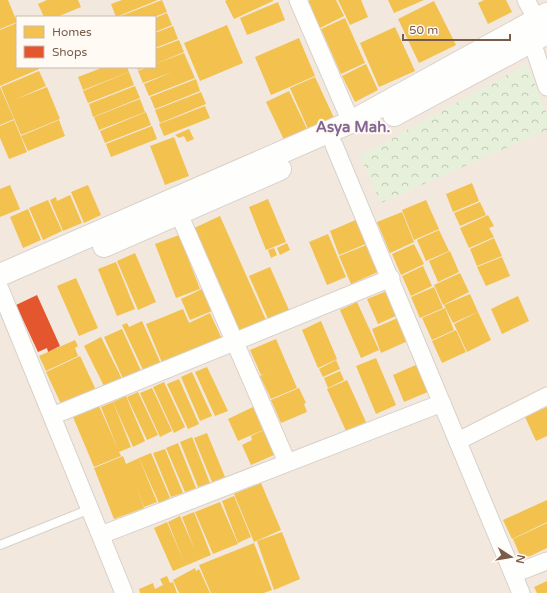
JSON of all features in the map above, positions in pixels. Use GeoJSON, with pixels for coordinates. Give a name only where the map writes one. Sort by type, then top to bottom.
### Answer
{"type":"FeatureCollection","features":[{"type":"Feature","properties":{"kind":"main road"},"geometry":{"type":"LineString","coordinates":[[0,275],[350,122],[541,27]]}},
{"type":"Feature","properties":{"kind":"main road"},"geometry":{"type":"LineString","coordinates":[[0,289],[179,214],[372,128],[541,27]]}},
{"type":"Feature","properties":{"kind":"street"},"geometry":{"type":"LineString","coordinates":[[298,0],[350,122]]}},
{"type":"Feature","properties":{"kind":"street"},"geometry":{"type":"LineString","coordinates":[[526,0],[541,27],[547,87]]}},
{"type":"Feature","properties":{"kind":"street"},"geometry":{"type":"LineString","coordinates":[[334,145],[391,278],[521,593]]}},
{"type":"Feature","properties":{"kind":"street"},"geometry":{"type":"LineString","coordinates":[[179,214],[287,462]]}},
{"type":"Feature","properties":{"kind":"street"},"geometry":{"type":"LineString","coordinates":[[52,416],[391,278]]}},
{"type":"Feature","properties":{"kind":"street"},"geometry":{"type":"LineString","coordinates":[[0,289],[124,593]]}},
{"type":"Feature","properties":{"kind":"street"},"geometry":{"type":"LineString","coordinates":[[458,441],[547,396]]}},
{"type":"Feature","properties":{"kind":"street"},"geometry":{"type":"LineString","coordinates":[[101,535],[442,403]]}},
{"type":"Feature","properties":{"kind":"street"},"geometry":{"type":"LineString","coordinates":[[513,574],[547,561]]}},
{"type":"Feature","properties":{"kind":"lane"},"geometry":{"type":"LineString","coordinates":[[0,545],[90,509]]}},
{"type":"Feature","properties":{"kind":"shaded area"},"geometry":{"type":"Polygon","coordinates":[[[0,0],[547,0],[547,593],[0,593],[0,0]]]}},
{"type":"Feature","properties":{"kind":"green space"},"geometry":{"type":"Polygon","coordinates":[[[527,64],[547,114],[547,130],[381,203],[360,156],[527,64]]]}},
{"type":"Feature","properties":{"kind":"building: Homes"},"geometry":{"type":"Polygon","coordinates":[[[0,0],[8,0],[16,22],[0,29],[0,0]]]}},
{"type":"Feature","properties":{"kind":"building: Homes"},"geometry":{"type":"Polygon","coordinates":[[[47,0],[78,0],[81,7],[59,16],[44,16],[38,4],[47,0]]]}},
{"type":"Feature","properties":{"kind":"building: Homes"},"geometry":{"type":"Polygon","coordinates":[[[122,0],[158,0],[118,16],[116,16],[111,4],[122,0]]]}},
{"type":"Feature","properties":{"kind":"building: Homes"},"geometry":{"type":"Polygon","coordinates":[[[162,0],[167,12],[156,16],[121,16],[162,0]]]}},
{"type":"Feature","properties":{"kind":"building: Homes"},"geometry":{"type":"Polygon","coordinates":[[[310,0],[336,0],[344,16],[320,28],[307,2],[310,0]]]}},
{"type":"Feature","properties":{"kind":"building: Homes"},"geometry":{"type":"Polygon","coordinates":[[[338,0],[361,0],[368,17],[350,25],[338,0]]]}},
{"type":"Feature","properties":{"kind":"building: Homes"},"geometry":{"type":"Polygon","coordinates":[[[388,0],[424,0],[394,13],[388,0]]]}},
{"type":"Feature","properties":{"kind":"building: Homes"},"geometry":{"type":"Polygon","coordinates":[[[484,0],[506,0],[512,12],[488,24],[478,3],[484,0]]]}},
{"type":"Feature","properties":{"kind":"building: Homes"},"geometry":{"type":"Polygon","coordinates":[[[225,1],[273,1],[234,19],[225,1]]]}},
{"type":"Feature","properties":{"kind":"building: Homes"},"geometry":{"type":"Polygon","coordinates":[[[434,1],[456,45],[419,63],[398,19],[434,1]]]}},
{"type":"Feature","properties":{"kind":"building: Homes"},"geometry":{"type":"Polygon","coordinates":[[[278,2],[285,20],[247,35],[240,18],[278,2]]]}},
{"type":"Feature","properties":{"kind":"building: Homes"},"geometry":{"type":"Polygon","coordinates":[[[167,13],[172,25],[156,32],[156,18],[167,13]]]}},
{"type":"Feature","properties":{"kind":"building: Homes"},"geometry":{"type":"Polygon","coordinates":[[[345,18],[365,63],[341,74],[321,29],[345,18]]]}},
{"type":"Feature","properties":{"kind":"building: Homes"},"geometry":{"type":"Polygon","coordinates":[[[16,23],[16,68],[39,69],[0,86],[0,30],[16,23]]]}},
{"type":"Feature","properties":{"kind":"building: Homes"},"geometry":{"type":"Polygon","coordinates":[[[227,25],[243,63],[200,81],[184,43],[227,25]]]}},
{"type":"Feature","properties":{"kind":"building: Homes"},"geometry":{"type":"Polygon","coordinates":[[[173,26],[178,39],[156,48],[156,33],[173,26]]]}},
{"type":"Feature","properties":{"kind":"building: Homes"},"geometry":{"type":"Polygon","coordinates":[[[395,27],[415,71],[379,87],[360,43],[395,27]]]}},
{"type":"Feature","properties":{"kind":"building: Homes"},"geometry":{"type":"Polygon","coordinates":[[[299,38],[315,76],[271,95],[255,57],[299,38]]]}},
{"type":"Feature","properties":{"kind":"building: Homes"},"geometry":{"type":"Polygon","coordinates":[[[179,40],[184,52],[156,64],[156,49],[179,40]]]}},
{"type":"Feature","properties":{"kind":"building: Homes"},"geometry":{"type":"Polygon","coordinates":[[[184,53],[195,78],[149,96],[144,84],[172,72],[143,83],[138,71],[146,68],[156,68],[156,64],[184,53]]]}},
{"type":"Feature","properties":{"kind":"building: Homes"},"geometry":{"type":"Polygon","coordinates":[[[366,64],[378,90],[355,102],[342,76],[366,64]]]}},
{"type":"Feature","properties":{"kind":"building: Homes"},"geometry":{"type":"Polygon","coordinates":[[[101,68],[127,68],[129,72],[83,90],[78,77],[101,68]]]}},
{"type":"Feature","properties":{"kind":"building: Homes"},"geometry":{"type":"Polygon","coordinates":[[[39,71],[46,86],[14,100],[47,87],[60,119],[21,135],[1,87],[39,71]]]}},
{"type":"Feature","properties":{"kind":"building: Homes"},"geometry":{"type":"Polygon","coordinates":[[[129,72],[134,85],[88,103],[83,91],[129,72]]]}},
{"type":"Feature","properties":{"kind":"building: Homes"},"geometry":{"type":"Polygon","coordinates":[[[315,77],[334,118],[308,129],[290,88],[315,77]]]}},
{"type":"Feature","properties":{"kind":"building: Homes"},"geometry":{"type":"Polygon","coordinates":[[[196,79],[200,91],[155,109],[150,97],[196,79]]]}},
{"type":"Feature","properties":{"kind":"building: Homes"},"geometry":{"type":"Polygon","coordinates":[[[135,86],[140,98],[93,117],[89,104],[135,86]]]}},
{"type":"Feature","properties":{"kind":"building: Homes"},"geometry":{"type":"Polygon","coordinates":[[[0,87],[14,119],[0,125],[0,87]]]}},
{"type":"Feature","properties":{"kind":"building: Homes"},"geometry":{"type":"Polygon","coordinates":[[[289,91],[307,129],[284,140],[266,102],[289,91]]]}},
{"type":"Feature","properties":{"kind":"building: Homes"},"geometry":{"type":"Polygon","coordinates":[[[201,92],[206,104],[160,123],[155,110],[201,92]]]}},
{"type":"Feature","properties":{"kind":"building: Homes"},"geometry":{"type":"Polygon","coordinates":[[[140,99],[145,112],[99,130],[94,117],[140,99]]]}},
{"type":"Feature","properties":{"kind":"building: Homes"},"geometry":{"type":"Polygon","coordinates":[[[205,106],[210,118],[164,136],[159,124],[205,106]]]}},
{"type":"Feature","properties":{"kind":"building: Homes"},"geometry":{"type":"Polygon","coordinates":[[[146,112],[151,125],[105,143],[100,131],[146,112]]]}},
{"type":"Feature","properties":{"kind":"building: Homes"},"geometry":{"type":"Polygon","coordinates":[[[14,120],[27,152],[9,159],[0,138],[0,126],[14,120]]]}},
{"type":"Feature","properties":{"kind":"building: Homes"},"geometry":{"type":"Polygon","coordinates":[[[59,120],[65,136],[28,151],[21,136],[59,120]]]}},
{"type":"Feature","properties":{"kind":"building: Homes"},"geometry":{"type":"Polygon","coordinates":[[[152,126],[157,139],[111,157],[106,144],[152,126]]]}},
{"type":"Feature","properties":{"kind":"building: Homes"},"geometry":{"type":"Polygon","coordinates":[[[189,129],[194,139],[187,142],[184,136],[179,138],[175,135],[189,129]]]}},
{"type":"Feature","properties":{"kind":"building: Homes"},"geometry":{"type":"Polygon","coordinates":[[[174,137],[189,176],[165,185],[150,146],[174,137]]]}},
{"type":"Feature","properties":{"kind":"building: Homes"},"geometry":{"type":"Polygon","coordinates":[[[472,183],[479,201],[453,212],[446,194],[472,183]]]}},
{"type":"Feature","properties":{"kind":"building: Homes"},"geometry":{"type":"Polygon","coordinates":[[[10,185],[20,209],[0,217],[0,189],[10,185]]]}},
{"type":"Feature","properties":{"kind":"building: Homes"},"geometry":{"type":"Polygon","coordinates":[[[88,185],[101,215],[84,223],[71,192],[88,185]]]}},
{"type":"Feature","properties":{"kind":"building: Homes"},"geometry":{"type":"Polygon","coordinates":[[[70,195],[82,223],[63,231],[50,200],[56,197],[57,201],[70,195]]]}},
{"type":"Feature","properties":{"kind":"building: Homes"},"geometry":{"type":"Polygon","coordinates":[[[268,199],[286,242],[266,250],[249,207],[268,199]]]}},
{"type":"Feature","properties":{"kind":"building: Homes"},"geometry":{"type":"Polygon","coordinates":[[[48,200],[62,231],[43,240],[29,208],[48,200]]]}},
{"type":"Feature","properties":{"kind":"building: Homes"},"geometry":{"type":"Polygon","coordinates":[[[426,200],[439,229],[414,240],[402,210],[426,200]]]}},
{"type":"Feature","properties":{"kind":"building: Homes"},"geometry":{"type":"Polygon","coordinates":[[[480,202],[486,215],[460,226],[454,213],[480,202]]]}},
{"type":"Feature","properties":{"kind":"building: Homes"},"geometry":{"type":"Polygon","coordinates":[[[28,209],[41,240],[23,248],[10,217],[28,209]]]}},
{"type":"Feature","properties":{"kind":"building: Homes"},"geometry":{"type":"Polygon","coordinates":[[[402,212],[414,242],[390,253],[377,222],[402,212]]]}},
{"type":"Feature","properties":{"kind":"building: Homes"},"geometry":{"type":"Polygon","coordinates":[[[488,215],[494,226],[489,228],[494,237],[469,248],[460,228],[488,215]]]}},
{"type":"Feature","properties":{"kind":"building: Homes"},"geometry":{"type":"Polygon","coordinates":[[[220,216],[266,320],[239,332],[192,229],[220,216]]]}},
{"type":"Feature","properties":{"kind":"building: Homes"},"geometry":{"type":"Polygon","coordinates":[[[358,219],[368,243],[339,255],[330,231],[358,219]]]}},
{"type":"Feature","properties":{"kind":"building: Homes"},"geometry":{"type":"Polygon","coordinates":[[[439,230],[449,251],[426,261],[417,240],[439,230]]]}},
{"type":"Feature","properties":{"kind":"building: Homes"},"geometry":{"type":"Polygon","coordinates":[[[328,234],[346,277],[327,285],[309,242],[328,234]]]}},
{"type":"Feature","properties":{"kind":"building: Homes"},"geometry":{"type":"Polygon","coordinates":[[[179,235],[200,289],[176,298],[155,244],[179,235]]]}},
{"type":"Feature","properties":{"kind":"building: Homes"},"geometry":{"type":"Polygon","coordinates":[[[494,238],[502,256],[477,266],[470,249],[494,238]]]}},
{"type":"Feature","properties":{"kind":"building: Homes"},"geometry":{"type":"Polygon","coordinates":[[[287,243],[290,250],[280,255],[277,248],[287,243]]]}},
{"type":"Feature","properties":{"kind":"building: Homes"},"geometry":{"type":"Polygon","coordinates":[[[369,244],[380,271],[351,284],[339,256],[369,244]]]}},
{"type":"Feature","properties":{"kind":"building: Homes"},"geometry":{"type":"Polygon","coordinates":[[[414,244],[424,264],[401,275],[392,254],[414,244]]]}},
{"type":"Feature","properties":{"kind":"building: Homes"},"geometry":{"type":"Polygon","coordinates":[[[274,248],[277,255],[271,258],[268,250],[274,248]]]}},
{"type":"Feature","properties":{"kind":"building: Homes"},"geometry":{"type":"Polygon","coordinates":[[[450,251],[459,272],[438,282],[429,261],[450,251]]]}},
{"type":"Feature","properties":{"kind":"building: Homes"},"geometry":{"type":"Polygon","coordinates":[[[135,253],[156,302],[138,310],[117,261],[135,253]]]}},
{"type":"Feature","properties":{"kind":"building: Homes"},"geometry":{"type":"Polygon","coordinates":[[[502,257],[510,276],[486,286],[477,267],[502,257]]]}},
{"type":"Feature","properties":{"kind":"building: Homes"},"geometry":{"type":"Polygon","coordinates":[[[116,262],[135,309],[117,316],[98,269],[116,262]]]}},
{"type":"Feature","properties":{"kind":"building: Homes"},"geometry":{"type":"Polygon","coordinates":[[[423,266],[432,286],[411,296],[402,276],[423,266]]]}},
{"type":"Feature","properties":{"kind":"building: Homes"},"geometry":{"type":"Polygon","coordinates":[[[270,267],[289,310],[268,319],[249,276],[270,267]]]}},
{"type":"Feature","properties":{"kind":"building: Homes"},"geometry":{"type":"Polygon","coordinates":[[[460,273],[469,292],[443,305],[434,285],[460,273]]]}},
{"type":"Feature","properties":{"kind":"building: Homes"},"geometry":{"type":"Polygon","coordinates":[[[76,278],[98,328],[79,336],[57,286],[76,278]]]}},
{"type":"Feature","properties":{"kind":"building: Homes"},"geometry":{"type":"Polygon","coordinates":[[[434,287],[443,308],[420,318],[411,297],[434,287]]]}},
{"type":"Feature","properties":{"kind":"building: Homes"},"geometry":{"type":"Polygon","coordinates":[[[202,289],[212,311],[190,320],[181,299],[202,289]]]}},
{"type":"Feature","properties":{"kind":"building: Homes"},"geometry":{"type":"Polygon","coordinates":[[[387,291],[398,315],[378,324],[367,299],[387,291]]]}},
{"type":"Feature","properties":{"kind":"building: Homes"},"geometry":{"type":"Polygon","coordinates":[[[470,294],[478,312],[453,323],[444,305],[470,294]]]}},
{"type":"Feature","properties":{"kind":"building: Homes"},"geometry":{"type":"Polygon","coordinates":[[[518,296],[529,321],[502,334],[491,309],[518,296]]]}},
{"type":"Feature","properties":{"kind":"building: Homes"},"geometry":{"type":"Polygon","coordinates":[[[357,302],[379,350],[361,358],[340,310],[357,302]]]}},
{"type":"Feature","properties":{"kind":"building: Homes"},"geometry":{"type":"Polygon","coordinates":[[[445,308],[454,330],[432,340],[422,318],[445,308]]]}},
{"type":"Feature","properties":{"kind":"building: Homes"},"geometry":{"type":"Polygon","coordinates":[[[183,309],[189,323],[210,313],[222,339],[163,365],[146,324],[183,309]]]}},
{"type":"Feature","properties":{"kind":"building: Homes"},"geometry":{"type":"Polygon","coordinates":[[[478,312],[491,340],[467,352],[454,324],[478,312]]]}},
{"type":"Feature","properties":{"kind":"building: Homes"},"geometry":{"type":"Polygon","coordinates":[[[400,317],[410,340],[381,353],[372,329],[400,317]]]}},
{"type":"Feature","properties":{"kind":"building: Homes"},"geometry":{"type":"Polygon","coordinates":[[[142,321],[161,364],[144,372],[122,325],[127,323],[129,327],[142,321]]]}},
{"type":"Feature","properties":{"kind":"building: Homes"},"geometry":{"type":"Polygon","coordinates":[[[321,321],[337,359],[318,368],[302,330],[321,321]]]}},
{"type":"Feature","properties":{"kind":"building: Homes"},"geometry":{"type":"Polygon","coordinates":[[[122,329],[142,373],[124,381],[104,337],[122,329]]]}},
{"type":"Feature","properties":{"kind":"building: Homes"},"geometry":{"type":"Polygon","coordinates":[[[456,330],[466,352],[442,363],[432,341],[456,330]]]}},
{"type":"Feature","properties":{"kind":"building: Homes"},"geometry":{"type":"Polygon","coordinates":[[[101,337],[123,381],[106,390],[84,346],[101,337]]]}},
{"type":"Feature","properties":{"kind":"building: Homes"},"geometry":{"type":"Polygon","coordinates":[[[276,339],[297,388],[271,399],[260,376],[266,373],[261,375],[250,350],[276,339]]]}},
{"type":"Feature","properties":{"kind":"building: Homes"},"geometry":{"type":"Polygon","coordinates":[[[75,340],[78,346],[75,348],[78,356],[46,371],[39,356],[75,340]]]}},
{"type":"Feature","properties":{"kind":"building: Homes"},"geometry":{"type":"Polygon","coordinates":[[[80,356],[96,390],[62,406],[46,372],[80,356]]]}},
{"type":"Feature","properties":{"kind":"building: Homes"},"geometry":{"type":"Polygon","coordinates":[[[376,358],[396,405],[376,414],[356,366],[376,358]]]}},
{"type":"Feature","properties":{"kind":"building: Homes"},"geometry":{"type":"Polygon","coordinates":[[[336,360],[340,369],[323,377],[319,369],[336,360]]]}},
{"type":"Feature","properties":{"kind":"building: Homes"},"geometry":{"type":"Polygon","coordinates":[[[418,364],[430,391],[404,402],[393,375],[418,364]]]}},
{"type":"Feature","properties":{"kind":"building: Homes"},"geometry":{"type":"Polygon","coordinates":[[[207,367],[228,411],[215,416],[195,372],[207,367]]]}},
{"type":"Feature","properties":{"kind":"building: Homes"},"geometry":{"type":"Polygon","coordinates":[[[340,371],[344,380],[328,388],[324,378],[340,371]]]}},
{"type":"Feature","properties":{"kind":"building: Homes"},"geometry":{"type":"Polygon","coordinates":[[[192,372],[212,416],[200,421],[181,377],[192,372]]]}},
{"type":"Feature","properties":{"kind":"building: Homes"},"geometry":{"type":"Polygon","coordinates":[[[179,379],[199,424],[188,429],[167,384],[179,379]]]}},
{"type":"Feature","properties":{"kind":"building: Homes"},"geometry":{"type":"Polygon","coordinates":[[[347,380],[366,422],[346,431],[327,389],[347,380]]]}},
{"type":"Feature","properties":{"kind":"building: Homes"},"geometry":{"type":"Polygon","coordinates":[[[164,382],[185,427],[174,433],[153,387],[164,382]]]}},
{"type":"Feature","properties":{"kind":"building: Homes"},"geometry":{"type":"Polygon","coordinates":[[[152,388],[172,431],[160,437],[140,393],[152,388]]]}},
{"type":"Feature","properties":{"kind":"building: Homes"},"geometry":{"type":"Polygon","coordinates":[[[299,388],[306,403],[304,404],[307,412],[281,423],[271,400],[299,388]]]}},
{"type":"Feature","properties":{"kind":"building: Homes"},"geometry":{"type":"Polygon","coordinates":[[[138,392],[158,435],[147,440],[127,397],[138,392]]]}},
{"type":"Feature","properties":{"kind":"building: Homes"},"geometry":{"type":"Polygon","coordinates":[[[126,396],[145,441],[133,447],[113,402],[126,396]]]}},
{"type":"Feature","properties":{"kind":"building: Homes"},"geometry":{"type":"Polygon","coordinates":[[[113,402],[131,447],[119,452],[121,456],[94,467],[73,417],[99,406],[118,449],[101,407],[113,402]]]}},
{"type":"Feature","properties":{"kind":"building: Homes"},"geometry":{"type":"Polygon","coordinates":[[[253,407],[263,430],[238,441],[228,419],[253,407]]]}},
{"type":"Feature","properties":{"kind":"building: Homes"},"geometry":{"type":"Polygon","coordinates":[[[547,407],[547,436],[536,441],[525,417],[547,407]]]}},
{"type":"Feature","properties":{"kind":"building: Homes"},"geometry":{"type":"Polygon","coordinates":[[[264,430],[274,455],[251,465],[242,445],[252,440],[251,436],[264,430]]]}},
{"type":"Feature","properties":{"kind":"building: Homes"},"geometry":{"type":"Polygon","coordinates":[[[207,433],[225,477],[212,482],[194,438],[207,433]]]}},
{"type":"Feature","properties":{"kind":"building: Homes"},"geometry":{"type":"Polygon","coordinates":[[[192,437],[210,483],[198,487],[180,442],[192,437]]]}},
{"type":"Feature","properties":{"kind":"building: Homes"},"geometry":{"type":"Polygon","coordinates":[[[178,443],[196,488],[185,492],[166,448],[178,443]]]}},
{"type":"Feature","properties":{"kind":"building: Homes"},"geometry":{"type":"Polygon","coordinates":[[[165,449],[183,493],[171,497],[153,453],[165,449]]]}},
{"type":"Feature","properties":{"kind":"building: Homes"},"geometry":{"type":"Polygon","coordinates":[[[151,453],[170,498],[159,503],[139,458],[151,453]]]}},
{"type":"Feature","properties":{"kind":"building: Homes"},"geometry":{"type":"Polygon","coordinates":[[[123,456],[126,464],[139,458],[157,502],[144,507],[136,486],[144,508],[114,519],[94,468],[123,456]]]}},
{"type":"Feature","properties":{"kind":"building: Homes"},"geometry":{"type":"Polygon","coordinates":[[[261,483],[281,530],[254,542],[234,494],[261,483]]]}},
{"type":"Feature","properties":{"kind":"building: Homes"},"geometry":{"type":"Polygon","coordinates":[[[234,496],[251,537],[238,543],[222,501],[234,496]]]}},
{"type":"Feature","properties":{"kind":"building: Homes"},"geometry":{"type":"Polygon","coordinates":[[[547,500],[547,522],[512,539],[503,520],[547,500]]]}},
{"type":"Feature","properties":{"kind":"building: Homes"},"geometry":{"type":"Polygon","coordinates":[[[220,502],[238,544],[213,554],[195,512],[220,502]]]}},
{"type":"Feature","properties":{"kind":"building: Homes"},"geometry":{"type":"Polygon","coordinates":[[[194,512],[211,555],[173,571],[154,528],[167,522],[185,564],[168,522],[180,516],[195,550],[182,517],[194,512]]]}},
{"type":"Feature","properties":{"kind":"building: Homes"},"geometry":{"type":"Polygon","coordinates":[[[547,523],[547,548],[522,560],[513,539],[547,523]]]}},
{"type":"Feature","properties":{"kind":"building: Homes"},"geometry":{"type":"Polygon","coordinates":[[[282,532],[300,579],[274,590],[257,541],[282,532]]]}},
{"type":"Feature","properties":{"kind":"building: Homes"},"geometry":{"type":"Polygon","coordinates":[[[254,543],[272,590],[264,593],[211,593],[199,565],[254,543]]]}},
{"type":"Feature","properties":{"kind":"building: Homes"},"geometry":{"type":"Polygon","coordinates":[[[195,568],[196,571],[199,569],[210,593],[179,593],[173,580],[195,568]]]}},
{"type":"Feature","properties":{"kind":"building: Homes"},"geometry":{"type":"Polygon","coordinates":[[[167,576],[170,583],[173,582],[177,593],[140,593],[139,589],[153,583],[155,589],[163,585],[160,579],[167,576]]]}},
{"type":"Feature","properties":{"kind":"building: Homes"},"geometry":{"type":"Polygon","coordinates":[[[547,581],[547,593],[537,593],[534,587],[547,581]]]}},
{"type":"Feature","properties":{"kind":"building: Shops"},"geometry":{"type":"Polygon","coordinates":[[[37,295],[60,346],[48,352],[47,348],[38,352],[16,305],[37,295]]]}},
{"type":"Feature","properties":{"kind":"district","name":"Asya Mah."},"geometry":{"type":"Point","coordinates":[353,127]}}]}
